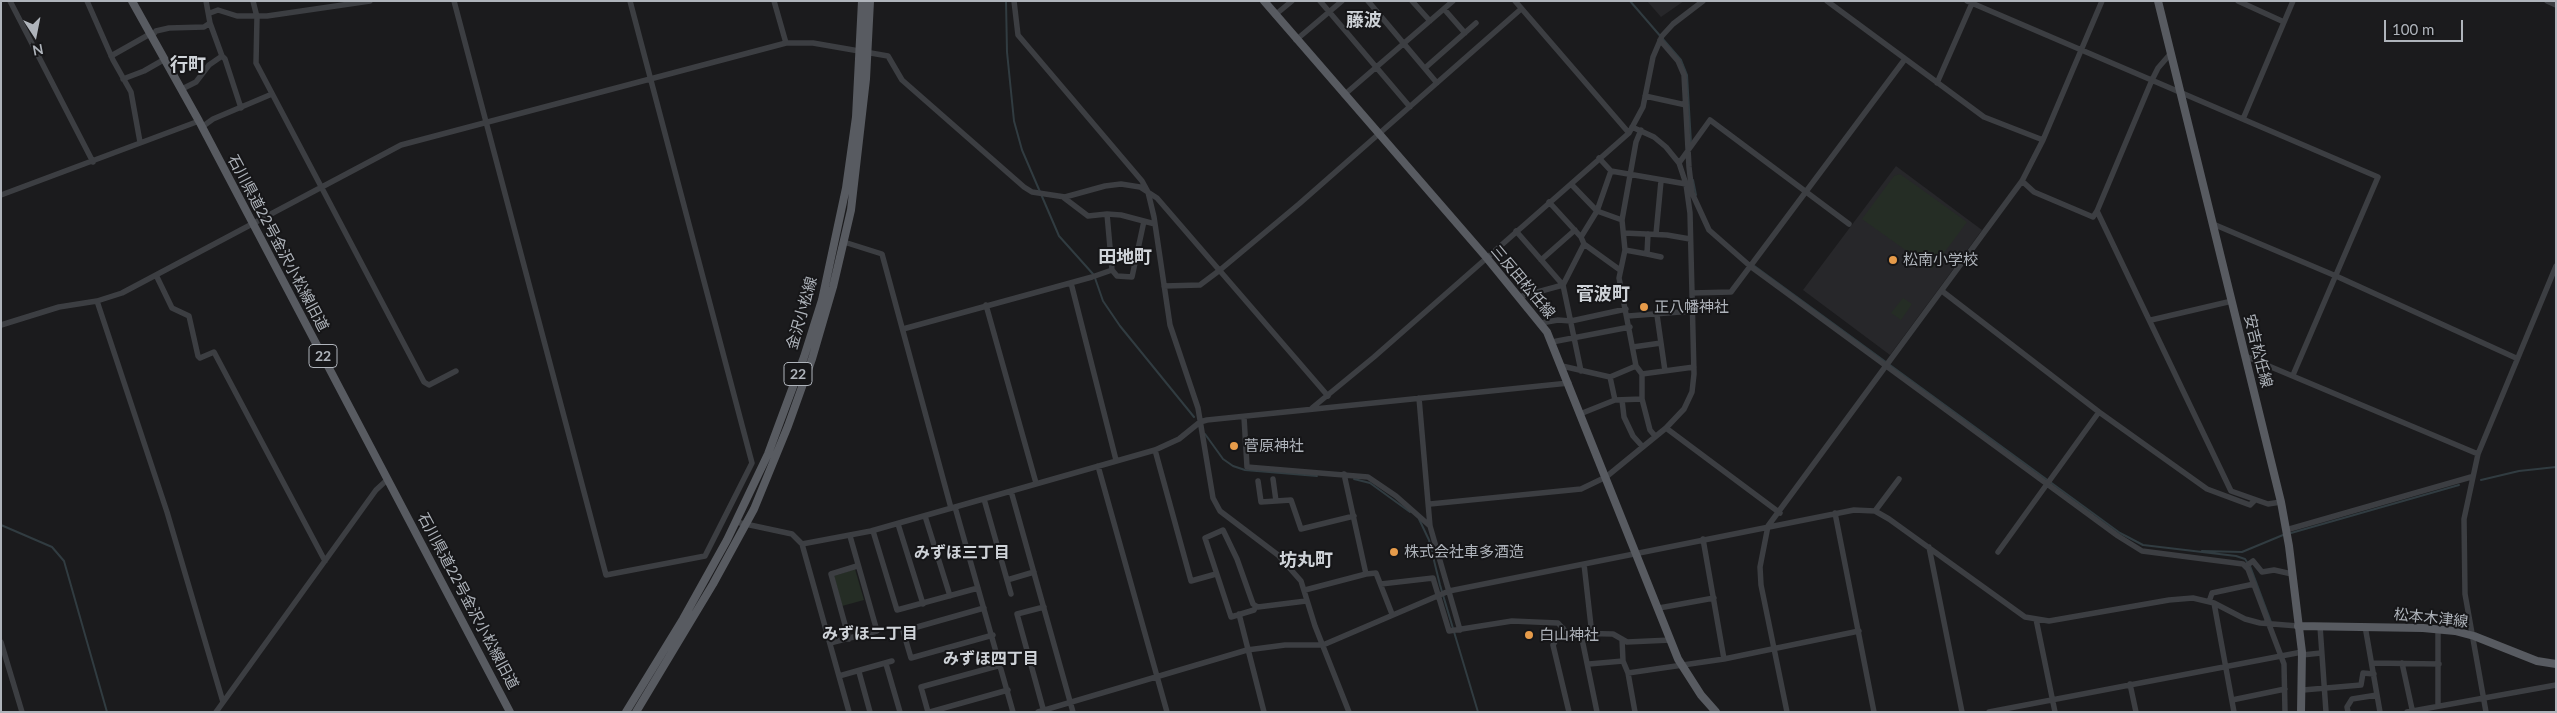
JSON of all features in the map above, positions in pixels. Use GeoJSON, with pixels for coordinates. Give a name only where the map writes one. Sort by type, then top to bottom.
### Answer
{"type":"FeatureCollection","features":[{"type":"Feature","properties":{"kind":"main road","name":"石川県道22号金沢小松線旧道"},"geometry":{"type":"LineString","coordinates":[[132,1],[253,223],[510,712]]}},
{"type":"Feature","properties":{"kind":"main road","name":"金沢小松線"},"geometry":{"type":"LineString","coordinates":[[636,712],[713,584],[754,508],[788,426],[812,359],[851,210],[864,52],[862,1]]}},
{"type":"Feature","properties":{"kind":"main road","name":"金沢小松線"},"geometry":{"type":"LineString","coordinates":[[626,712],[683,619],[737,518],[785,412],[822,300],[846,188],[870,1]]}},
{"type":"Feature","properties":{"kind":"main road","name":"三反田松任線"},"geometry":{"type":"LineString","coordinates":[[1264,1],[1541,323],[1552,342],[1569,383],[1681,664],[1713,711]]}},
{"type":"Feature","properties":{"kind":"main road","name":"安吉松任線"},"geometry":{"type":"LineString","coordinates":[[2158,1],[2281,502],[2302,654],[2303,690],[2301,712]]}},
{"type":"Feature","properties":{"kind":"main road","name":"松本木津線"},"geometry":{"type":"LineString","coordinates":[[2298,626],[2438,629],[2474,636],[2537,661],[2556,664]]}},
{"type":"Feature","properties":{"kind":"street"},"geometry":{"type":"LineString","coordinates":[[10,1],[93,162]]}},
{"type":"Feature","properties":{"kind":"street"},"geometry":{"type":"LineString","coordinates":[[87,1],[111,56],[131,92],[140,142]]}},
{"type":"Feature","properties":{"kind":"street"},"geometry":{"type":"LineString","coordinates":[[206,1],[210,13],[210,23],[222,56],[225,59],[241,108]]}},
{"type":"Feature","properties":{"kind":"street"},"geometry":{"type":"LineString","coordinates":[[253,1],[257,17],[256,63],[424,382],[429,385],[456,371]]}},
{"type":"Feature","properties":{"kind":"street"},"geometry":{"type":"LineString","coordinates":[[210,13],[218,10],[237,16],[257,17],[370,1]]}},
{"type":"Feature","properties":{"kind":"street"},"geometry":{"type":"LineString","coordinates":[[454,1],[606,575],[705,556],[730,510],[752,463],[630,1]]}},
{"type":"Feature","properties":{"kind":"street"},"geometry":{"type":"LineString","coordinates":[[774,1],[786,43]]}},
{"type":"Feature","properties":{"kind":"street"},"geometry":{"type":"LineString","coordinates":[[1014,1],[1018,35],[1142,181],[1148,192],[1155,224],[1170,324],[1198,408],[1214,498],[1220,511],[1278,556],[1301,581],[1305,590],[1306,601],[1349,712]]}},
{"type":"Feature","properties":{"kind":"street"},"geometry":{"type":"LineString","coordinates":[[1275,15],[1292,1]]}},
{"type":"Feature","properties":{"kind":"street"},"geometry":{"type":"LineString","coordinates":[[1320,1],[1410,107]]}},
{"type":"Feature","properties":{"kind":"street"},"geometry":{"type":"LineString","coordinates":[[1296,40],[1342,1]]}},
{"type":"Feature","properties":{"kind":"street"},"geometry":{"type":"LineString","coordinates":[[1368,1],[1437,83]]}},
{"type":"Feature","properties":{"kind":"street"},"geometry":{"type":"LineString","coordinates":[[1412,1],[1430,22]]}},
{"type":"Feature","properties":{"kind":"street"},"geometry":{"type":"LineString","coordinates":[[1344,95],[1453,1]]}},
{"type":"Feature","properties":{"kind":"street"},"geometry":{"type":"LineString","coordinates":[[1430,504],[1581,489],[1606,477],[1666,428],[1684,409],[1692,392],[1694,367],[1690,213],[1686,184],[1679,163],[1666,147],[1641,130],[1631,130],[1515,1]]}},
{"type":"Feature","properties":{"kind":"street"},"geometry":{"type":"LineString","coordinates":[[1312,408],[1631,130],[1646,96],[1653,57],[1662,36],[1673,24],[1703,1]]}},
{"type":"Feature","properties":{"kind":"street"},"geometry":{"type":"LineString","coordinates":[[1827,1],[1984,117],[2043,140]]}},
{"type":"Feature","properties":{"kind":"street"},"geometry":{"type":"LineString","coordinates":[[1787,712],[1761,576],[1764,541],[1768,526],[1780,513],[2022,181],[2043,140],[2102,1]]}},
{"type":"Feature","properties":{"kind":"street"},"geometry":{"type":"LineString","coordinates":[[2238,1],[2284,22]]}},
{"type":"Feature","properties":{"kind":"street"},"geometry":{"type":"LineString","coordinates":[[2243,119],[2293,1]]}},
{"type":"Feature","properties":{"kind":"street"},"geometry":{"type":"LineString","coordinates":[[2547,1],[2556,5]]}},
{"type":"Feature","properties":{"kind":"street"},"geometry":{"type":"LineString","coordinates":[[1937,83],[1971,2],[2378,177],[2293,375]]}},
{"type":"Feature","properties":{"kind":"street"},"geometry":{"type":"LineString","coordinates":[[1444,9],[1465,32]]}},
{"type":"Feature","properties":{"kind":"street"},"geometry":{"type":"LineString","coordinates":[[1164,286],[1200,284],[1220,270],[1299,204],[1521,9]]}},
{"type":"Feature","properties":{"kind":"street"},"geometry":{"type":"LineString","coordinates":[[1425,68],[1476,22]]}},
{"type":"Feature","properties":{"kind":"street"},"geometry":{"type":"LineString","coordinates":[[111,56],[156,31],[169,28],[199,29],[210,23]]}},
{"type":"Feature","properties":{"kind":"street"},"geometry":{"type":"LineString","coordinates":[[1662,36],[1678,61],[1684,75],[1692,193],[1699,212],[1709,230],[1887,367],[2048,480],[2142,551],[2248,565],[2256,562],[2262,572],[2274,570],[2292,574]]}},
{"type":"Feature","properties":{"kind":"street"},"geometry":{"type":"LineString","coordinates":[[1,325],[59,307],[97,301],[122,294],[320,186],[401,145],[786,43],[813,42],[888,56],[902,80],[1024,187],[1042,194],[1063,197],[1105,186],[1122,184],[1148,192],[1156,198],[1220,270],[1328,396]]}},
{"type":"Feature","properties":{"kind":"street"},"geometry":{"type":"LineString","coordinates":[[2022,181],[2034,192],[2093,217],[2152,80],[2158,68],[2171,53]]}},
{"type":"Feature","properties":{"kind":"street"},"geometry":{"type":"LineString","coordinates":[[182,90],[196,82],[209,65],[222,56]]}},
{"type":"Feature","properties":{"kind":"street"},"geometry":{"type":"LineString","coordinates":[[123,78],[144,71],[165,59]]}},
{"type":"Feature","properties":{"kind":"street"},"geometry":{"type":"LineString","coordinates":[[1692,293],[1731,292],[1905,59]]}},
{"type":"Feature","properties":{"kind":"street"},"geometry":{"type":"LineString","coordinates":[[1,195],[93,162],[140,142],[200,124],[272,94]]}},
{"type":"Feature","properties":{"kind":"street"},"geometry":{"type":"LineString","coordinates":[[1646,96],[1686,105]]}},
{"type":"Feature","properties":{"kind":"street"},"geometry":{"type":"LineString","coordinates":[[1679,163],[1710,120],[1848,224]]}},
{"type":"Feature","properties":{"kind":"street"},"geometry":{"type":"LineString","coordinates":[[1641,130],[1636,142],[1622,220],[1625,250],[1619,278],[1628,316],[1636,366],[1642,374],[1642,399],[1650,430],[1655,436]]}},
{"type":"Feature","properties":{"kind":"street"},"geometry":{"type":"LineString","coordinates":[[1599,158],[1611,171],[1630,176],[1686,184]]}},
{"type":"Feature","properties":{"kind":"street"},"geometry":{"type":"LineString","coordinates":[[1581,237],[1597,211],[1611,171]]}},
{"type":"Feature","properties":{"kind":"street"},"geometry":{"type":"LineString","coordinates":[[1656,234],[1661,181]]}},
{"type":"Feature","properties":{"kind":"street"},"geometry":{"type":"LineString","coordinates":[[1571,184],[1597,211],[1622,220]]}},
{"type":"Feature","properties":{"kind":"street"},"geometry":{"type":"LineString","coordinates":[[1063,197],[1088,216],[1107,214],[1155,224]]}},
{"type":"Feature","properties":{"kind":"street"},"geometry":{"type":"LineString","coordinates":[[1549,202],[1581,237],[1584,244],[1620,270]]}},
{"type":"Feature","properties":{"kind":"street"},"geometry":{"type":"LineString","coordinates":[[2097,211],[2151,320],[2231,491],[2254,501],[2268,504],[2281,502]]}},
{"type":"Feature","properties":{"kind":"street"},"geometry":{"type":"LineString","coordinates":[[1107,214],[1112,270],[1117,276],[1132,277],[1144,221]]}},
{"type":"Feature","properties":{"kind":"street"},"geometry":{"type":"LineString","coordinates":[[2213,224],[2336,276],[2516,358]]}},
{"type":"Feature","properties":{"kind":"street"},"geometry":{"type":"LineString","coordinates":[[1541,260],[1575,230]]}},
{"type":"Feature","properties":{"kind":"street"},"geometry":{"type":"LineString","coordinates":[[1516,231],[1563,285],[1581,371]]}},
{"type":"Feature","properties":{"kind":"street"},"geometry":{"type":"LineString","coordinates":[[1624,233],[1656,234],[1690,239]]}},
{"type":"Feature","properties":{"kind":"street"},"geometry":{"type":"LineString","coordinates":[[1647,254],[1648,234]]}},
{"type":"Feature","properties":{"kind":"street"},"geometry":{"type":"LineString","coordinates":[[844,242],[882,254],[953,508],[1001,665],[1013,712]]}},
{"type":"Feature","properties":{"kind":"street"},"geometry":{"type":"LineString","coordinates":[[1519,297],[1563,285],[1584,244]]}},
{"type":"Feature","properties":{"kind":"street"},"geometry":{"type":"LineString","coordinates":[[1625,250],[1662,257]]}},
{"type":"Feature","properties":{"kind":"street"},"geometry":{"type":"LineString","coordinates":[[2486,712],[2474,636],[2465,594],[2463,566],[2464,520],[2478,454],[2516,358],[2556,266]]}},
{"type":"Feature","properties":{"kind":"street"},"geometry":{"type":"LineString","coordinates":[[903,329],[1112,270]]}},
{"type":"Feature","properties":{"kind":"street"},"geometry":{"type":"LineString","coordinates":[[156,275],[172,308],[189,316],[198,356],[200,358],[214,352],[325,561]]}},
{"type":"Feature","properties":{"kind":"street"},"geometry":{"type":"LineString","coordinates":[[1071,283],[1116,460]]}},
{"type":"Feature","properties":{"kind":"street"},"geometry":{"type":"LineString","coordinates":[[1942,291],[2099,412],[2207,489],[2250,505],[2254,501]]}},
{"type":"Feature","properties":{"kind":"street"},"geometry":{"type":"LineString","coordinates":[[97,301],[167,512],[223,702]]}},
{"type":"Feature","properties":{"kind":"street"},"geometry":{"type":"LineString","coordinates":[[2151,320],[2232,301]]}},
{"type":"Feature","properties":{"kind":"street"},"geometry":{"type":"LineString","coordinates":[[986,305],[1036,483]]}},
{"type":"Feature","properties":{"kind":"street"},"geometry":{"type":"LineString","coordinates":[[1541,323],[1571,320],[1626,309]]}},
{"type":"Feature","properties":{"kind":"street"},"geometry":{"type":"LineString","coordinates":[[1628,316],[1692,311]]}},
{"type":"Feature","properties":{"kind":"street"},"geometry":{"type":"LineString","coordinates":[[1657,315],[1665,371]]}},
{"type":"Feature","properties":{"kind":"street"},"geometry":{"type":"LineString","coordinates":[[1552,342],[1630,327]]}},
{"type":"Feature","properties":{"kind":"street"},"geometry":{"type":"LineString","coordinates":[[1633,347],[1661,343]]}},
{"type":"Feature","properties":{"kind":"street"},"geometry":{"type":"LineString","coordinates":[[2245,356],[2478,454]]}},
{"type":"Feature","properties":{"kind":"street"},"geometry":{"type":"LineString","coordinates":[[1562,366],[1610,377],[1636,366]]}},
{"type":"Feature","properties":{"kind":"street"},"geometry":{"type":"LineString","coordinates":[[1642,374],[1694,367]]}},
{"type":"Feature","properties":{"kind":"street"},"geometry":{"type":"LineString","coordinates":[[1610,377],[1624,417],[1633,436],[1642,446]]}},
{"type":"Feature","properties":{"kind":"street"},"geometry":{"type":"LineString","coordinates":[[802,544],[873,531],[1155,450],[1179,438],[1200,422],[1312,408],[1569,383]]}},
{"type":"Feature","properties":{"kind":"street"},"geometry":{"type":"LineString","coordinates":[[1418,398],[1430,504],[1430,526],[1449,632],[1512,621],[1558,623],[1567,633],[1614,634],[1627,642],[1671,640]]}},
{"type":"Feature","properties":{"kind":"street"},"geometry":{"type":"LineString","coordinates":[[1580,414],[1619,400],[1642,399]]}},
{"type":"Feature","properties":{"kind":"street"},"geometry":{"type":"LineString","coordinates":[[1998,552],[2048,480],[2099,412]]}},
{"type":"Feature","properties":{"kind":"street"},"geometry":{"type":"LineString","coordinates":[[1244,417],[1247,467],[1370,478],[1396,496],[1430,526]]}},
{"type":"Feature","properties":{"kind":"street"},"geometry":{"type":"LineString","coordinates":[[1666,428],[1780,513]]}},
{"type":"Feature","properties":{"kind":"street"},"geometry":{"type":"LineString","coordinates":[[1155,450],[1190,581],[1216,574]]}},
{"type":"Feature","properties":{"kind":"street"},"geometry":{"type":"LineString","coordinates":[[1098,466],[1167,712]]}},
{"type":"Feature","properties":{"kind":"street"},"geometry":{"type":"LineString","coordinates":[[1344,476],[1366,574]]}},
{"type":"Feature","properties":{"kind":"street"},"geometry":{"type":"LineString","coordinates":[[2286,530],[2472,477]]}},
{"type":"Feature","properties":{"kind":"street"},"geometry":{"type":"LineString","coordinates":[[216,712],[376,490],[388,479]]}},
{"type":"Feature","properties":{"kind":"street"},"geometry":{"type":"LineString","coordinates":[[1875,511],[1899,479]]}},
{"type":"Feature","properties":{"kind":"street"},"geometry":{"type":"LineString","coordinates":[[1273,480],[1276,501]]}},
{"type":"Feature","properties":{"kind":"street"},"geometry":{"type":"LineString","coordinates":[[1258,481],[1261,502],[1291,500],[1301,529],[1354,516]]}},
{"type":"Feature","properties":{"kind":"street"},"geometry":{"type":"LineString","coordinates":[[1011,491],[1073,712]]}},
{"type":"Feature","properties":{"kind":"street"},"geometry":{"type":"LineString","coordinates":[[984,499],[1011,594]]}},
{"type":"Feature","properties":{"kind":"street"},"geometry":{"type":"LineString","coordinates":[[730,510],[745,525],[792,534],[802,544],[849,712]]}},
{"type":"Feature","properties":{"kind":"street"},"geometry":{"type":"LineString","coordinates":[[1015,607],[1042,711],[1247,650],[1285,645],[1323,645],[1358,632],[1392,614],[1443,593],[1636,552],[1854,510],[1875,511],[2025,617],[2049,621],[2183,597],[2211,603],[2245,619],[2271,625],[2298,626]]}},
{"type":"Feature","properties":{"kind":"street"},"geometry":{"type":"LineString","coordinates":[[1835,513],[1874,712]]}},
{"type":"Feature","properties":{"kind":"street"},"geometry":{"type":"LineString","coordinates":[[926,516],[950,596]]}},
{"type":"Feature","properties":{"kind":"street"},"geometry":{"type":"LineString","coordinates":[[898,524],[923,604]]}},
{"type":"Feature","properties":{"kind":"street"},"geometry":{"type":"LineString","coordinates":[[1256,606],[1253,604],[1237,559],[1223,530],[1205,538],[1232,617],[1254,610],[1256,606],[1306,601]]}},
{"type":"Feature","properties":{"kind":"street"},"geometry":{"type":"LineString","coordinates":[[873,531],[897,610],[978,588]]}},
{"type":"Feature","properties":{"kind":"street"},"geometry":{"type":"LineString","coordinates":[[830,643],[877,631],[850,536]]}},
{"type":"Feature","properties":{"kind":"street"},"geometry":{"type":"LineString","coordinates":[[1703,539],[1724,658]]}},
{"type":"Feature","properties":{"kind":"street"},"geometry":{"type":"LineString","coordinates":[[1928,547],[1962,712]]}},
{"type":"Feature","properties":{"kind":"street"},"geometry":{"type":"LineString","coordinates":[[1584,564],[1592,635]]}},
{"type":"Feature","properties":{"kind":"street"},"geometry":{"type":"LineString","coordinates":[[2248,565],[2284,655],[2285,712]]}},
{"type":"Feature","properties":{"kind":"street"},"geometry":{"type":"LineString","coordinates":[[849,639],[831,574],[857,566]]}},
{"type":"Feature","properties":{"kind":"street"},"geometry":{"type":"LineString","coordinates":[[1007,580],[1034,572]]}},
{"type":"Feature","properties":{"kind":"street"},"geometry":{"type":"LineString","coordinates":[[1305,590],[1376,573],[1392,614]]}},
{"type":"Feature","properties":{"kind":"street"},"geometry":{"type":"LineString","coordinates":[[1381,584],[1433,578],[1443,593],[1459,630]]}},
{"type":"Feature","properties":{"kind":"street"},"geometry":{"type":"LineString","coordinates":[[2234,712],[2226,666],[2211,603],[2212,593],[2254,584]]}},
{"type":"Feature","properties":{"kind":"street"},"geometry":{"type":"LineString","coordinates":[[1659,608],[1714,598]]}},
{"type":"Feature","properties":{"kind":"street"},"geometry":{"type":"LineString","coordinates":[[1017,614],[1044,607]]}},
{"type":"Feature","properties":{"kind":"street"},"geometry":{"type":"LineString","coordinates":[[984,608],[903,631],[912,658],[992,635]]}},
{"type":"Feature","properties":{"kind":"street"},"geometry":{"type":"LineString","coordinates":[[1239,614],[1264,712]]}},
{"type":"Feature","properties":{"kind":"street"},"geometry":{"type":"LineString","coordinates":[[2036,619],[2055,712]]}},
{"type":"Feature","properties":{"kind":"street"},"geometry":{"type":"LineString","coordinates":[[2320,626],[2326,712]]}},
{"type":"Feature","properties":{"kind":"street"},"geometry":{"type":"LineString","coordinates":[[2365,626],[2380,712]]}},
{"type":"Feature","properties":{"kind":"street"},"geometry":{"type":"LineString","coordinates":[[1563,628],[1553,645],[1569,712]]}},
{"type":"Feature","properties":{"kind":"street"},"geometry":{"type":"LineString","coordinates":[[2436,707],[2439,664],[2438,629]]}},
{"type":"Feature","properties":{"kind":"street"},"geometry":{"type":"LineString","coordinates":[[1628,673],[1724,658],[1859,631]]}},
{"type":"Feature","properties":{"kind":"street"},"geometry":{"type":"LineString","coordinates":[[1581,634],[1589,664],[1597,712]]}},
{"type":"Feature","properties":{"kind":"street"},"geometry":{"type":"LineString","coordinates":[[1622,639],[1623,661],[1628,673],[1635,712]]}},
{"type":"Feature","properties":{"kind":"street"},"geometry":{"type":"LineString","coordinates":[[1,642],[22,712]]}},
{"type":"Feature","properties":{"kind":"street"},"geometry":{"type":"LineString","coordinates":[[1989,712],[2284,655],[2321,653]]}},
{"type":"Feature","properties":{"kind":"street"},"geometry":{"type":"LineString","coordinates":[[1589,664],[1623,661]]}},
{"type":"Feature","properties":{"kind":"street"},"geometry":{"type":"LineString","coordinates":[[839,676],[889,663],[900,712]]}},
{"type":"Feature","properties":{"kind":"street"},"geometry":{"type":"LineString","coordinates":[[2372,663],[2439,664]]}},
{"type":"Feature","properties":{"kind":"street"},"geometry":{"type":"LineString","coordinates":[[2402,663],[2409,710],[2436,707],[2556,685]]}},
{"type":"Feature","properties":{"kind":"street"},"geometry":{"type":"LineString","coordinates":[[1001,665],[921,687],[929,712],[1008,690]]}},
{"type":"Feature","properties":{"kind":"street"},"geometry":{"type":"LineString","coordinates":[[858,672],[870,712]]}},
{"type":"Feature","properties":{"kind":"street"},"geometry":{"type":"LineString","coordinates":[[2303,690],[2361,685],[2363,673],[2374,674]]}},
{"type":"Feature","properties":{"kind":"street"},"geometry":{"type":"LineString","coordinates":[[2130,684],[2136,712]]}},
{"type":"Feature","properties":{"kind":"street"},"geometry":{"type":"LineString","coordinates":[[2348,712],[2347,707],[2352,699],[2349,687]]}},
{"type":"Feature","properties":{"kind":"street"},"geometry":{"type":"LineString","coordinates":[[2232,700],[2285,689]]}},
{"type":"Feature","properties":{"kind":"street"},"geometry":{"type":"LineString","coordinates":[[2352,699],[2377,694]]}},
{"type":"Feature","properties":{"kind":"shaded area"},"geometry":{"type":"Polygon","coordinates":[[[1647,1],[1684,1],[1661,17],[1647,1]]]}},
{"type":"Feature","properties":{"kind":"shaded area","name":"松南小学校"},"geometry":{"type":"Polygon","coordinates":[[[1896,166],[1982,230],[1890,355],[1803,290],[1896,166]]]}},
{"type":"Feature","properties":{"kind":"shaded area"},"geometry":{"type":"Polygon","coordinates":[[[1900,174],[1967,222],[1932,269],[1862,219],[1894,176],[1900,174]]]}},
{"type":"Feature","properties":{"kind":"shaded area"},"geometry":{"type":"Polygon","coordinates":[[[1903,298],[1912,304],[1901,320],[1891,313],[1903,298]]]}},
{"type":"Feature","properties":{"kind":"shaded area"},"geometry":{"type":"Polygon","coordinates":[[[855,569],[864,600],[842,606],[834,576],[855,569]]]}},
{"type":"Feature","properties":{"kind":"waterway"},"geometry":{"type":"LineString","coordinates":[[1006,1],[1007,52],[1014,121],[1022,150],[1059,236],[1093,274]]}},
{"type":"Feature","properties":{"kind":"waterway"},"geometry":{"type":"LineString","coordinates":[[1630,1],[1681,60],[1687,75],[1691,143]]}},
{"type":"Feature","properties":{"kind":"waterway"},"geometry":{"type":"LineString","coordinates":[[1693,180],[1696,195]]}},
{"type":"Feature","properties":{"kind":"waterway"},"geometry":{"type":"LineString","coordinates":[[1753,265],[2120,533],[2143,545],[2236,556],[2245,559],[2247,562]]}},
{"type":"Feature","properties":{"kind":"waterway"},"geometry":{"type":"LineString","coordinates":[[1095,278],[1103,301],[1120,326],[1194,417]]}},
{"type":"Feature","properties":{"kind":"waterway"},"geometry":{"type":"LineString","coordinates":[[1205,434],[1223,459],[1233,466],[1245,470],[1317,476]]}},
{"type":"Feature","properties":{"kind":"waterway"},"geometry":{"type":"LineString","coordinates":[[2481,480],[2519,471],[2556,467]]}},
{"type":"Feature","properties":{"kind":"waterway"},"geometry":{"type":"LineString","coordinates":[[1354,479],[1370,483],[1410,512]]}},
{"type":"Feature","properties":{"kind":"waterway"},"geometry":{"type":"LineString","coordinates":[[2291,533],[2459,485]]}},
{"type":"Feature","properties":{"kind":"waterway"},"geometry":{"type":"LineString","coordinates":[[1419,519],[1429,540],[1440,585],[1478,712]]}},
{"type":"Feature","properties":{"kind":"waterway"},"geometry":{"type":"LineString","coordinates":[[1,525],[52,547],[64,561],[107,712]]}},
{"type":"Feature","properties":{"kind":"waterway"},"geometry":{"type":"LineString","coordinates":[[2202,551],[2242,552],[2283,535]]}},
{"type":"Feature","properties":{"kind":"waterway"},"geometry":{"type":"LineString","coordinates":[[2250,566],[2271,622]]}},
{"type":"Feature","properties":{"kind":"place","name":"松南小学校"},"geometry":{"type":"Point","coordinates":[1893,260]}},
{"type":"Feature","properties":{"kind":"place","name":"正八幡神社"},"geometry":{"type":"Point","coordinates":[1644,307]}},
{"type":"Feature","properties":{"kind":"place","name":"菅原神社"},"geometry":{"type":"Point","coordinates":[1234,446]}},
{"type":"Feature","properties":{"kind":"place","name":"株式会社車多酒造"},"geometry":{"type":"Point","coordinates":[1394,552]}},
{"type":"Feature","properties":{"kind":"place","name":"白山神社"},"geometry":{"type":"Point","coordinates":[1529,635]}},
{"type":"Feature","properties":{"kind":"district","name":"藤波"},"geometry":{"type":"Point","coordinates":[1364,20]}},
{"type":"Feature","properties":{"kind":"district","name":"行町"},"geometry":{"type":"Point","coordinates":[188,65]}},
{"type":"Feature","properties":{"kind":"district","name":"田地町"},"geometry":{"type":"Point","coordinates":[1125,257]}},
{"type":"Feature","properties":{"kind":"district","name":"菅波町"},"geometry":{"type":"Point","coordinates":[1603,294]}},
{"type":"Feature","properties":{"kind":"district","name":"みずほ三丁目"},"geometry":{"type":"Point","coordinates":[962,553]}},
{"type":"Feature","properties":{"kind":"district","name":"坊丸町"},"geometry":{"type":"Point","coordinates":[1306,560]}},
{"type":"Feature","properties":{"kind":"district","name":"みずほ二丁目"},"geometry":{"type":"Point","coordinates":[870,634]}},
{"type":"Feature","properties":{"kind":"district","name":"みずほ四丁目"},"geometry":{"type":"Point","coordinates":[991,659]}}]}
